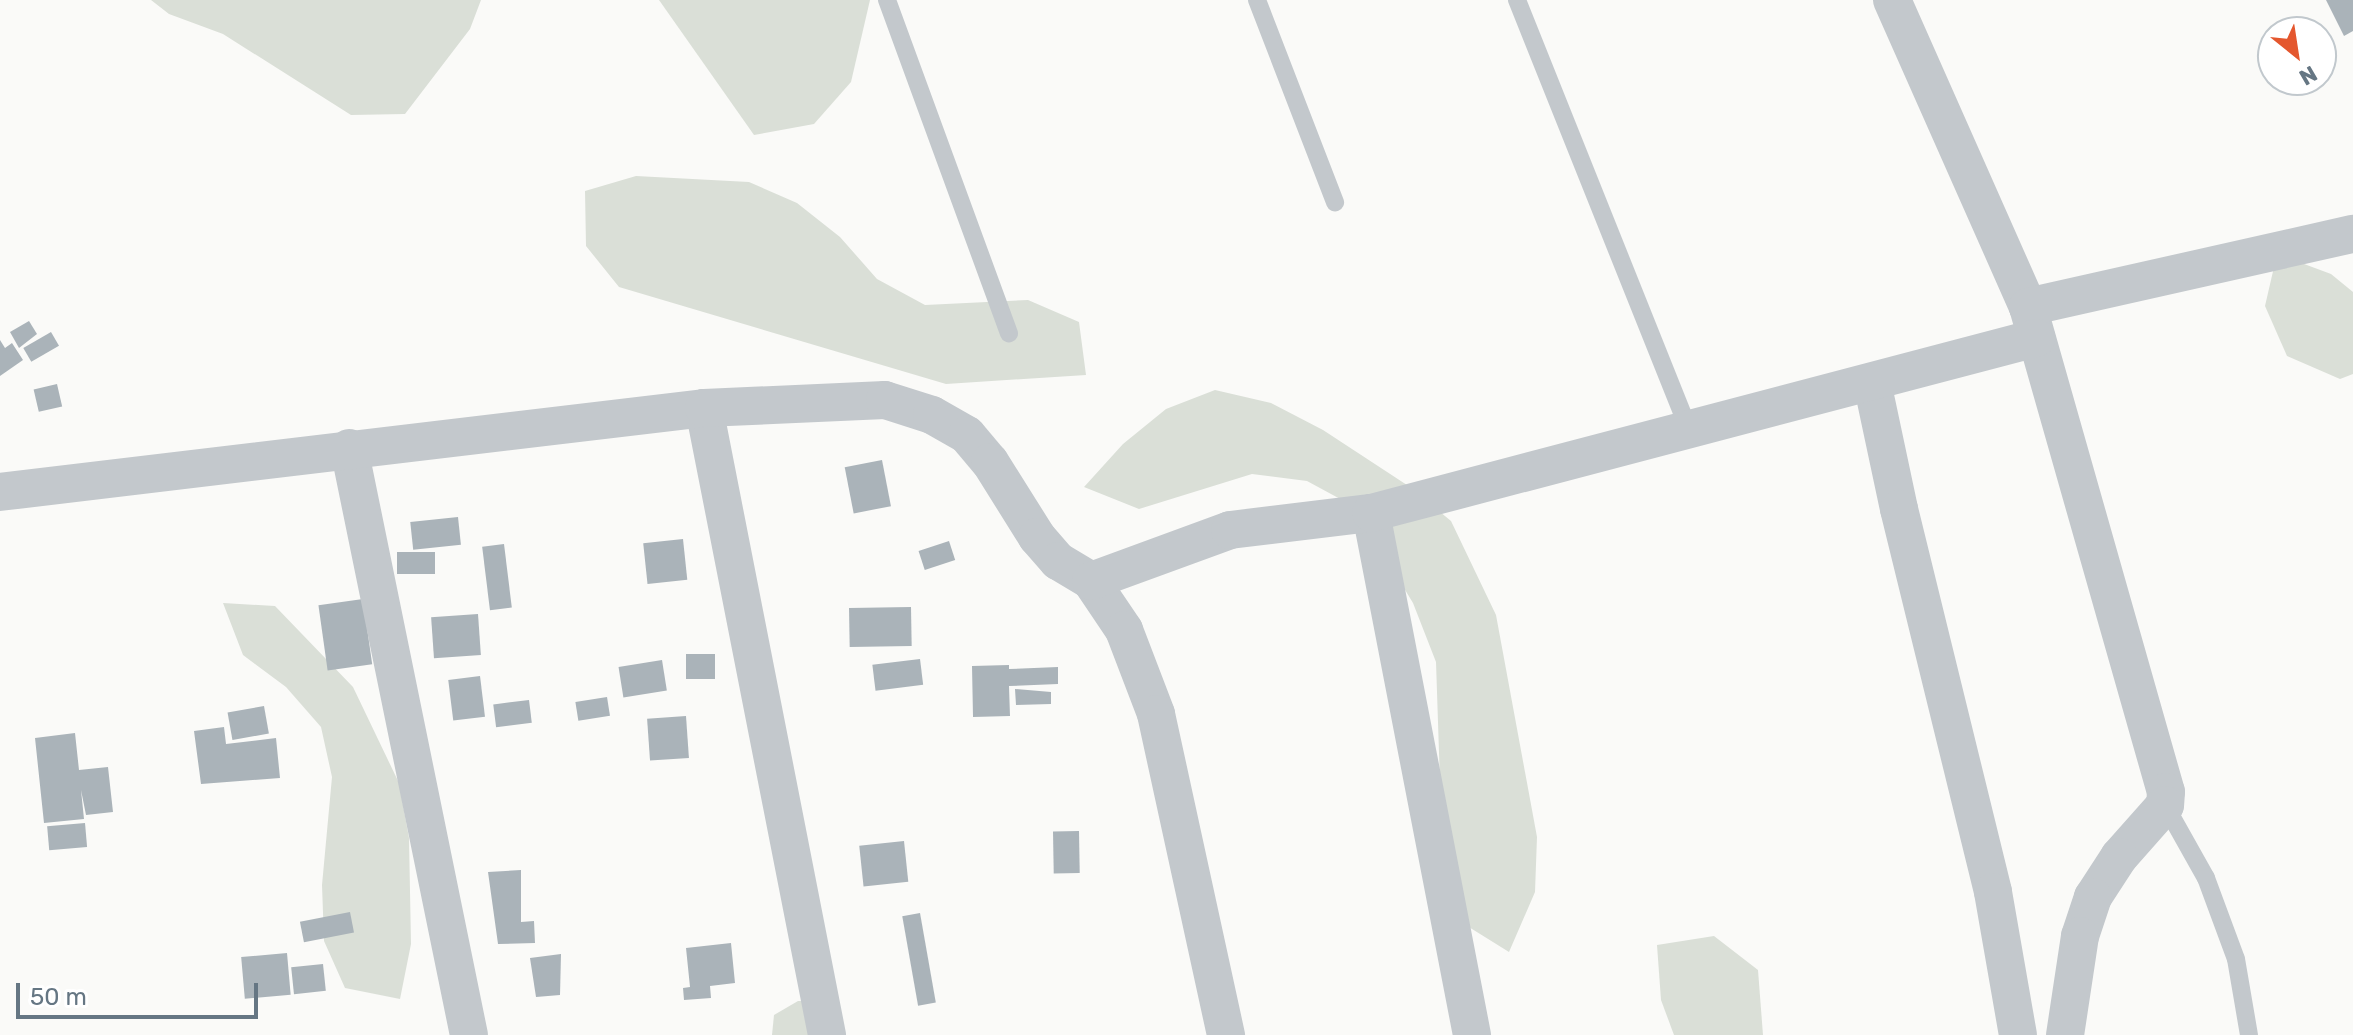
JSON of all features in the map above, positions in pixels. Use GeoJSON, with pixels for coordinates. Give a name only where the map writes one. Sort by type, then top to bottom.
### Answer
{"type":"FeatureCollection","features":[{"type":"Feature","properties":{"kind":"street"},"geometry":{"type":"LineString","coordinates":[[1892,0],[2032,322],[2162,777],[2165,805],[2119,857],[2093,897],[2080,936],[2065,1035]]}},
{"type":"Feature","properties":{"kind":"street"},"geometry":{"type":"LineString","coordinates":[[1091,581],[1230,530],[1371,513],[1872,382],[2032,322],[2353,234]]}},
{"type":"Feature","properties":{"kind":"street"},"geometry":{"type":"LineString","coordinates":[[1872,382],[1899,509],[1993,892],[2018,1035]]}},
{"type":"Feature","properties":{"kind":"street"},"geometry":{"type":"LineString","coordinates":[[0,492],[22,492],[349,448],[704,408],[885,400],[932,415],[967,435],[990,462],[1037,537],[1058,561],[1091,581],[1124,630],[1156,714],[1226,1035]]}},
{"type":"Feature","properties":{"kind":"street"},"geometry":{"type":"LineString","coordinates":[[704,408],[827,1035]]}},
{"type":"Feature","properties":{"kind":"street"},"geometry":{"type":"LineString","coordinates":[[349,448],[469,1035]]}},
{"type":"Feature","properties":{"kind":"street"},"geometry":{"type":"LineString","coordinates":[[1371,513],[1472,1035]]}},
{"type":"Feature","properties":{"kind":"lane"},"geometry":{"type":"LineString","coordinates":[[887,0],[1009,333]]}},
{"type":"Feature","properties":{"kind":"lane"},"geometry":{"type":"LineString","coordinates":[[1257,0],[1335,202]]}},
{"type":"Feature","properties":{"kind":"lane"},"geometry":{"type":"LineString","coordinates":[[1517,0],[1689,430]]}},
{"type":"Feature","properties":{"kind":"lane"},"geometry":{"type":"LineString","coordinates":[[2165,805],[2206,878],[2236,959],[2249,1035]]}},
{"type":"Feature","properties":{"kind":"shaded area"},"geometry":{"type":"Polygon","coordinates":[[[151,0],[481,0],[470,29],[405,114],[351,115],[223,34],[169,14],[151,0]]]}},
{"type":"Feature","properties":{"kind":"shaded area"},"geometry":{"type":"Polygon","coordinates":[[[659,0],[870,0],[851,82],[814,124],[754,135],[659,0]]]}},
{"type":"Feature","properties":{"kind":"shaded area"},"geometry":{"type":"Polygon","coordinates":[[[636,176],[749,182],[797,203],[840,237],[877,279],[925,305],[1028,300],[1079,322],[1086,375],[946,384],[619,287],[586,246],[585,191],[636,176]]]}},
{"type":"Feature","properties":{"kind":"shaded area"},"geometry":{"type":"Polygon","coordinates":[[[2277,254],[2331,274],[2353,292],[2353,374],[2340,379],[2287,356],[2265,306],[2277,254]]]}},
{"type":"Feature","properties":{"kind":"shaded area"},"geometry":{"type":"Polygon","coordinates":[[[1215,390],[1271,403],[1323,430],[1410,487],[1451,521],[1496,615],[1537,837],[1535,892],[1509,952],[1464,924],[1443,873],[1436,662],[1413,603],[1355,507],[1307,481],[1252,474],[1139,509],[1084,487],[1123,444],[1166,409],[1215,390]]]}},
{"type":"Feature","properties":{"kind":"shaded area"},"geometry":{"type":"Polygon","coordinates":[[[223,603],[275,606],[353,687],[399,783],[409,838],[411,944],[400,999],[345,988],[324,941],[322,885],[332,777],[321,727],[286,687],[243,655],[223,603]]]}},
{"type":"Feature","properties":{"kind":"shaded area"},"geometry":{"type":"Polygon","coordinates":[[[1714,936],[1758,970],[1763,1035],[1674,1035],[1661,1000],[1657,945],[1714,936]]]}},
{"type":"Feature","properties":{"kind":"shaded area"},"geometry":{"type":"Polygon","coordinates":[[[798,1001],[812,1001],[843,1028],[846,1035],[772,1035],[774,1015],[798,1001]]]}},
{"type":"Feature","properties":{"kind":"building"},"geometry":{"type":"Polygon","coordinates":[[[2326,0],[2353,0],[2353,31],[2344,36],[2337,16],[2334,16],[2326,0]]]}},
{"type":"Feature","properties":{"kind":"building"},"geometry":{"type":"Polygon","coordinates":[[[29,321],[37,334],[19,348],[10,332],[29,321]]]}},
{"type":"Feature","properties":{"kind":"building"},"geometry":{"type":"Polygon","coordinates":[[[51,332],[59,346],[31,362],[23,348],[51,332]]]}},
{"type":"Feature","properties":{"kind":"building"},"geometry":{"type":"Polygon","coordinates":[[[0,340],[5,348],[12,343],[23,360],[0,376],[0,340]]]}},
{"type":"Feature","properties":{"kind":"building"},"geometry":{"type":"Polygon","coordinates":[[[57,384],[62,406],[39,412],[34,389],[57,384]]]}},
{"type":"Feature","properties":{"kind":"building"},"geometry":{"type":"Polygon","coordinates":[[[882,460],[891,506],[854,513],[845,467],[882,460]]]}},
{"type":"Feature","properties":{"kind":"building"},"geometry":{"type":"Polygon","coordinates":[[[458,517],[461,545],[413,550],[410,522],[458,517]]]}},
{"type":"Feature","properties":{"kind":"building"},"geometry":{"type":"Polygon","coordinates":[[[683,539],[687,580],[648,584],[643,543],[683,539]]]}},
{"type":"Feature","properties":{"kind":"building"},"geometry":{"type":"Polygon","coordinates":[[[949,541],[955,560],[925,570],[919,551],[949,541]]]}},
{"type":"Feature","properties":{"kind":"building"},"geometry":{"type":"Polygon","coordinates":[[[504,544],[512,608],[490,610],[482,547],[504,544]]]}},
{"type":"Feature","properties":{"kind":"building"},"geometry":{"type":"Polygon","coordinates":[[[397,552],[435,552],[435,574],[397,574],[397,552]]]}},
{"type":"Feature","properties":{"kind":"building"},"geometry":{"type":"Polygon","coordinates":[[[363,599],[372,664],[328,671],[318,605],[363,599]]]}},
{"type":"Feature","properties":{"kind":"building"},"geometry":{"type":"Polygon","coordinates":[[[911,607],[912,646],[850,647],[849,608],[911,607]]]}},
{"type":"Feature","properties":{"kind":"building"},"geometry":{"type":"Polygon","coordinates":[[[478,614],[481,655],[434,658],[431,617],[478,614]]]}},
{"type":"Feature","properties":{"kind":"building"},"geometry":{"type":"Polygon","coordinates":[[[686,654],[715,654],[715,679],[686,679],[686,654]]]}},
{"type":"Feature","properties":{"kind":"building"},"geometry":{"type":"Polygon","coordinates":[[[920,659],[923,685],[876,691],[872,665],[920,659]]]}},
{"type":"Feature","properties":{"kind":"building"},"geometry":{"type":"Polygon","coordinates":[[[662,660],[667,691],[623,698],[619,667],[662,660]]]}},
{"type":"Feature","properties":{"kind":"building"},"geometry":{"type":"Polygon","coordinates":[[[1009,665],[1009,669],[1058,667],[1058,684],[1009,686],[1010,716],[973,717],[972,666],[1009,665]]]}},
{"type":"Feature","properties":{"kind":"building"},"geometry":{"type":"Polygon","coordinates":[[[480,676],[485,717],[453,721],[448,680],[480,676]]]}},
{"type":"Feature","properties":{"kind":"building"},"geometry":{"type":"Polygon","coordinates":[[[1015,689],[1051,692],[1051,704],[1016,705],[1015,689]]]}},
{"type":"Feature","properties":{"kind":"building"},"geometry":{"type":"Polygon","coordinates":[[[607,697],[610,716],[578,721],[575,702],[607,697]]]}},
{"type":"Feature","properties":{"kind":"building"},"geometry":{"type":"Polygon","coordinates":[[[529,700],[532,723],[496,727],[493,704],[529,700]]]}},
{"type":"Feature","properties":{"kind":"building"},"geometry":{"type":"Polygon","coordinates":[[[264,706],[269,734],[232,740],[228,712],[264,706]]]}},
{"type":"Feature","properties":{"kind":"building"},"geometry":{"type":"Polygon","coordinates":[[[686,716],[689,758],[650,761],[647,719],[686,716]]]}},
{"type":"Feature","properties":{"kind":"building"},"geometry":{"type":"Polygon","coordinates":[[[224,727],[226,744],[276,738],[280,778],[201,784],[194,731],[224,727]]]}},
{"type":"Feature","properties":{"kind":"building"},"geometry":{"type":"Polygon","coordinates":[[[75,733],[79,770],[108,767],[113,812],[86,815],[81,790],[84,819],[44,823],[35,738],[75,733]]]}},
{"type":"Feature","properties":{"kind":"building"},"geometry":{"type":"Polygon","coordinates":[[[85,823],[87,847],[49,850],[47,826],[85,823]]]}},
{"type":"Feature","properties":{"kind":"building"},"geometry":{"type":"Polygon","coordinates":[[[1053,831],[1079,831],[1080,873],[1054,873],[1053,831]]]}},
{"type":"Feature","properties":{"kind":"building"},"geometry":{"type":"Polygon","coordinates":[[[904,841],[908,882],[864,886],[859,846],[904,841]]]}},
{"type":"Feature","properties":{"kind":"building"},"geometry":{"type":"Polygon","coordinates":[[[521,870],[521,922],[534,921],[535,943],[498,944],[488,872],[521,870]]]}},
{"type":"Feature","properties":{"kind":"building"},"geometry":{"type":"Polygon","coordinates":[[[350,912],[354,933],[304,942],[300,922],[350,912]]]}},
{"type":"Feature","properties":{"kind":"building"},"geometry":{"type":"Polygon","coordinates":[[[920,913],[936,1003],[918,1006],[902,916],[920,913]]]}},
{"type":"Feature","properties":{"kind":"building"},"geometry":{"type":"Polygon","coordinates":[[[731,943],[735,983],[710,986],[711,998],[684,1000],[683,988],[690,987],[686,948],[731,943]]]}},
{"type":"Feature","properties":{"kind":"building"},"geometry":{"type":"Polygon","coordinates":[[[287,953],[291,995],[245,999],[241,957],[287,953]]]}},
{"type":"Feature","properties":{"kind":"building"},"geometry":{"type":"Polygon","coordinates":[[[561,954],[560,995],[536,997],[530,958],[561,954]]]}},
{"type":"Feature","properties":{"kind":"building"},"geometry":{"type":"Polygon","coordinates":[[[323,964],[326,991],[294,994],[291,967],[323,964]]]}}]}
